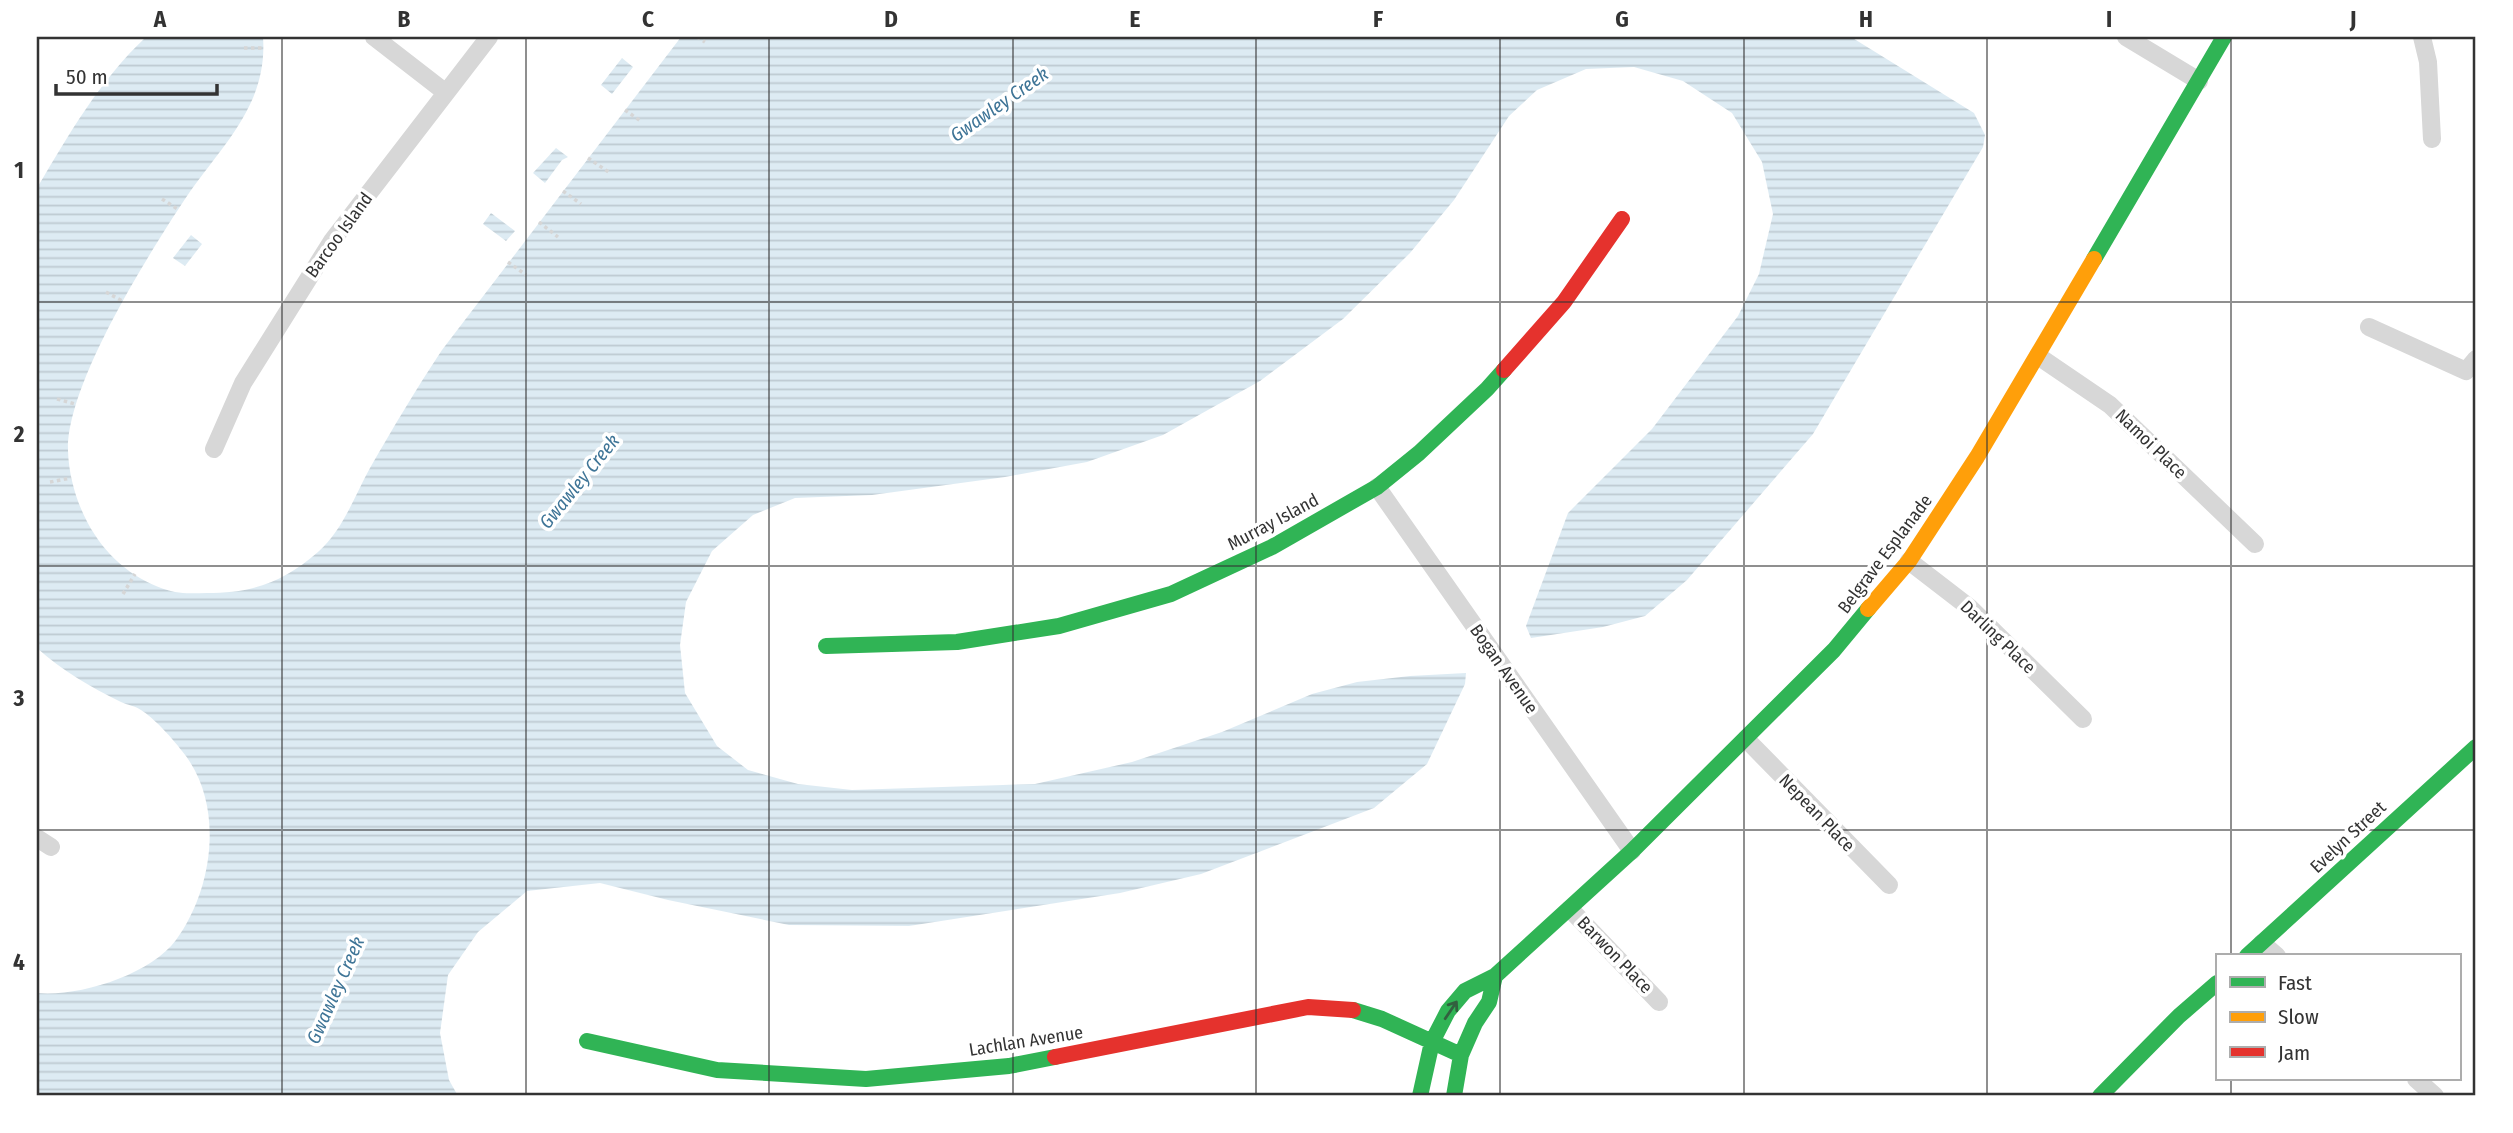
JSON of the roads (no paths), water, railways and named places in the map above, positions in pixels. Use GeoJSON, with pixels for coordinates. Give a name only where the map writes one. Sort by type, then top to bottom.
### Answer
{"type":"FeatureCollection","features":[{"type":"Feature","properties":{"kind":"street"},"geometry":{"type":"LineString","coordinates":[[374,37],[445,92]]}},
{"type":"Feature","properties":{"kind":"street","name":"Barcoo Island"},"geometry":{"type":"LineString","coordinates":[[214,449],[243,383],[332,241],[488,37]]}},
{"type":"Feature","properties":{"kind":"street"},"geometry":{"type":"LineString","coordinates":[[2126,37],[2199,81]]}},
{"type":"Feature","properties":{"kind":"street","name":"Belgrave Esplanade"},"geometry":{"type":"LineString","coordinates":[[1420,1096],[1432,1042],[1448,1011],[1465,991],[1495,976],[1632,851],[1834,650],[1909,561],[1978,457],[2224,37]]}},
{"type":"Feature","properties":{"kind":"street"},"geometry":{"type":"LineString","coordinates":[[2422,37],[2428,62],[2432,138]]}},
{"type":"Feature","properties":{"kind":"street","name":"Murray Island"},"geometry":{"type":"LineString","coordinates":[[826,646],[957,642],[1059,626],[1171,594],[1272,547],[1377,487],[1419,453],[1487,389],[1564,302],[1622,219]]}},
{"type":"Feature","properties":{"kind":"street"},"geometry":{"type":"LineString","coordinates":[[2369,327],[2466,371],[2476,359]]}},
{"type":"Feature","properties":{"kind":"street","name":"Namoi Place"},"geometry":{"type":"LineString","coordinates":[[2038,356],[2110,405],[2255,544]]}},
{"type":"Feature","properties":{"kind":"street","name":"Bogan Avenue"},"geometry":{"type":"LineString","coordinates":[[1377,487],[1632,851]]}},
{"type":"Feature","properties":{"kind":"street","name":"Darling Place"},"geometry":{"type":"LineString","coordinates":[[1909,561],[1970,608],[2083,719]]}},
{"type":"Feature","properties":{"kind":"street","name":"Nepean Place"},"geometry":{"type":"LineString","coordinates":[[1746,739],[1889,885]]}},
{"type":"Feature","properties":{"kind":"street","name":"Evelyn Street"},"geometry":{"type":"LineString","coordinates":[[2249,954],[2476,747]]}},
{"type":"Feature","properties":{"kind":"street","name":"Barwon Place"},"geometry":{"type":"LineString","coordinates":[[1570,909],[1659,1002]]}},
{"type":"Feature","properties":{"kind":"street"},"geometry":{"type":"LineString","coordinates":[[2262,943],[2275,954]]}},
{"type":"Feature","properties":{"kind":"street"},"geometry":{"type":"LineString","coordinates":[[1454,1096],[1461,1055],[1475,1023],[1489,1002],[1495,976]]}},
{"type":"Feature","properties":{"kind":"street"},"geometry":{"type":"LineString","coordinates":[[2100,1096],[2170,1024],[2216,983]]}},
{"type":"Feature","properties":{"kind":"street","name":"Lachlan Avenue"},"geometry":{"type":"LineString","coordinates":[[587,1041],[717,1070],[866,1079],[1009,1066],[1308,1007],[1349,1009],[1382,1019],[1461,1055]]}},
{"type":"Feature","properties":{"kind":"street"},"geometry":{"type":"LineString","coordinates":[[2417,1080],[2435,1096]]}},
{"type":"Feature","properties":{"kind":"water","name":"Gwawley Creek"},"geometry":{"type":"Polygon","coordinates":[[[146,37],[263,37],[263,62],[250,105],[227,143],[185,199],[131,286],[94,357],[71,424],[68,451],[73,484],[84,516],[95,535],[111,555],[140,578],[163,589],[183,593],[239,591],[267,584],[293,571],[327,543],[442,350],[681,37],[1851,37],[1974,113],[1985,135],[1983,147],[1813,434],[1687,580],[1645,616],[1603,627],[1531,638],[1526,626],[1568,513],[1652,429],[1738,316],[1759,274],[1773,214],[1762,162],[1732,113],[1683,81],[1634,67],[1586,69],[1537,90],[1509,116],[1454,200],[1410,253],[1343,319],[1260,381],[1163,435],[1087,462],[1005,477],[872,495],[795,498],[753,515],[712,551],[686,602],[680,645],[685,693],[717,746],[748,770],[798,784],[852,790],[1035,784],[1132,762],[1222,732],[1312,694],[1357,682],[1466,673],[1465,684],[1427,764],[1374,808],[1201,874],[1120,893],[909,926],[789,925],[600,883],[527,891],[478,932],[448,975],[440,1033],[449,1080],[458,1096],[37,1096],[37,993],[73,991],[112,981],[149,964],[164,952],[176,940],[199,896],[209,846],[205,795],[196,772],[174,741],[137,707],[88,685],[37,648],[37,188],[100,89],[146,37]]]}},
{"type":"Feature","properties":{"kind":"water"},"geometry":{"type":"Polygon","coordinates":[[[622,58],[633,67],[612,94],[601,85],[622,58]]]}},
{"type":"Feature","properties":{"kind":"water"},"geometry":{"type":"Polygon","coordinates":[[[556,148],[568,157],[562,160],[545,183],[533,173],[556,148]]]}},
{"type":"Feature","properties":{"kind":"water"},"geometry":{"type":"Polygon","coordinates":[[[491,213],[515,231],[506,241],[483,224],[491,213]]]}},
{"type":"Feature","properties":{"kind":"water"},"geometry":{"type":"Polygon","coordinates":[[[191,235],[202,244],[185,266],[173,258],[191,235]]]}}]}
